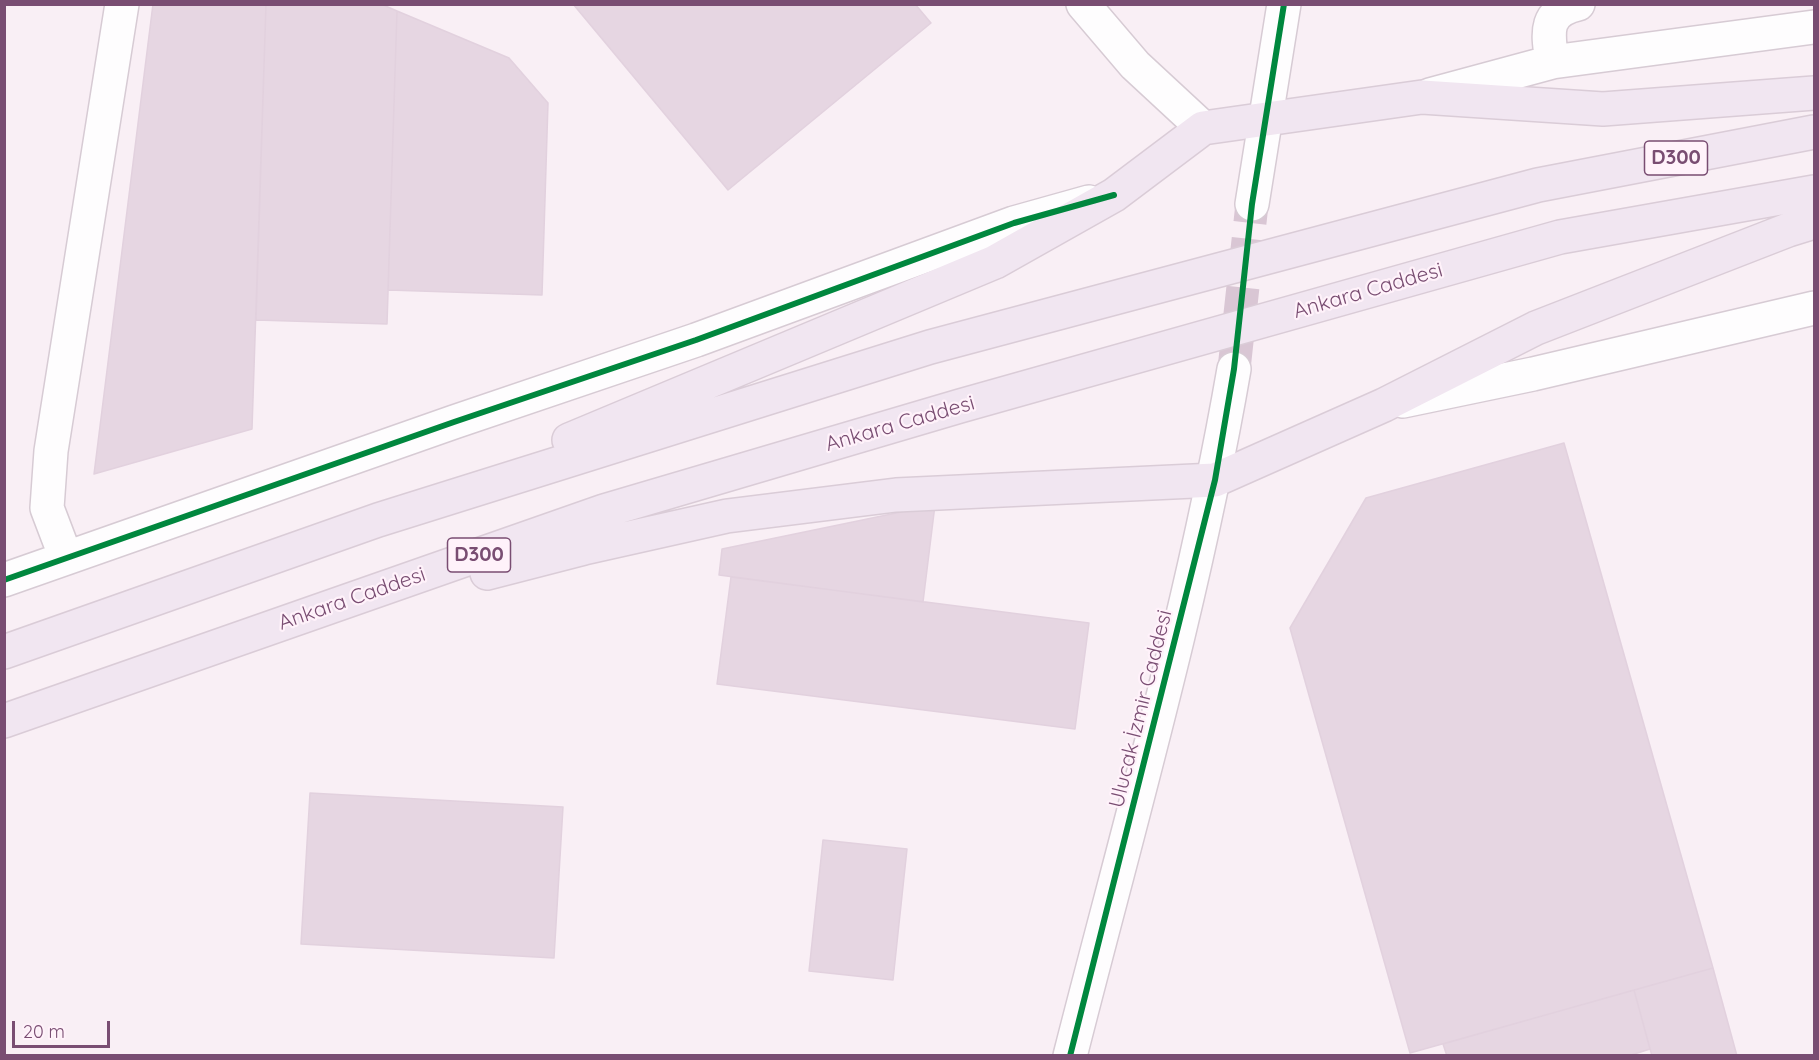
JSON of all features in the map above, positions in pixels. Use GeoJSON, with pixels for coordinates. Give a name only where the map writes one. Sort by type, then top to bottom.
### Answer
{"type":"FeatureCollection","features":[{"type":"Feature","properties":{"kind":"highway"},"geometry":{"type":"LineString","coordinates":[[378,520],[995,262],[1114,195],[1203,128],[1422,98],[1603,109],[1815,93]]}},
{"type":"Feature","properties":{"kind":"highway","name":"D300"},"geometry":{"type":"LineString","coordinates":[[4,652],[378,520],[930,347],[1538,185],[1815,132]]}},
{"type":"Feature","properties":{"kind":"highway","name":"Ankara Caddesi"},"geometry":{"type":"LineString","coordinates":[[4,721],[604,511],[960,406],[1560,237],[1815,192]]}},
{"type":"Feature","properties":{"kind":"highway"},"geometry":{"type":"LineString","coordinates":[[256,633],[584,548],[727,516],[896,495],[1215,480],[1384,405],[1536,328],[1788,230],[1815,222]]}},
{"type":"Feature","properties":{"kind":"street"},"geometry":{"type":"LineString","coordinates":[[66,558],[47,508],[51,451],[122,4]]}},
{"type":"Feature","properties":{"kind":"street"},"geometry":{"type":"LineString","coordinates":[[1083,4],[1135,65],[1203,128]]}},
{"type":"Feature","properties":{"kind":"street"},"geometry":{"type":"LineString","coordinates":[[1252,204],[1284,4]]}},
{"type":"Feature","properties":{"kind":"street"},"geometry":{"type":"LineString","coordinates":[[1552,62],[1547,32],[1550,24],[1561,11],[1578,4]]}},
{"type":"Feature","properties":{"kind":"street"},"geometry":{"type":"LineString","coordinates":[[1422,98],[1552,62],[1815,27]]}},
{"type":"Feature","properties":{"kind":"street"},"geometry":{"type":"LineString","coordinates":[[4,580],[696,340],[1014,223],[1114,195]]}},
{"type":"Feature","properties":{"kind":"street"},"geometry":{"type":"LineString","coordinates":[[1384,405],[1533,374],[1815,308]]}},
{"type":"Feature","properties":{"kind":"street","name":"Ulucak İzmir Caddesi"},"geometry":{"type":"LineString","coordinates":[[1070,1056],[1215,480],[1234,369]]}},
{"type":"Feature","properties":{"kind":"building"},"geometry":{"type":"Polygon","coordinates":[[[153,4],[266,4],[252,429],[94,474],[153,4]]]}},
{"type":"Feature","properties":{"kind":"building"},"geometry":{"type":"Polygon","coordinates":[[[266,4],[381,4],[397,11],[387,324],[256,320],[266,4]]]}},
{"type":"Feature","properties":{"kind":"building"},"geometry":{"type":"Polygon","coordinates":[[[573,4],[915,4],[931,23],[728,190],[573,4]]]}},
{"type":"Feature","properties":{"kind":"building"},"geometry":{"type":"Polygon","coordinates":[[[397,11],[509,58],[548,103],[542,295],[388,290],[397,11]]]}},
{"type":"Feature","properties":{"kind":"building"},"geometry":{"type":"Polygon","coordinates":[[[1564,443],[1713,968],[1410,1053],[1290,628],[1366,498],[1564,443]]]}},
{"type":"Feature","properties":{"kind":"building"},"geometry":{"type":"Polygon","coordinates":[[[935,505],[923,602],[719,575],[722,549],[935,505]]]}},
{"type":"Feature","properties":{"kind":"building"},"geometry":{"type":"Polygon","coordinates":[[[731,577],[1089,623],[1075,729],[717,684],[731,577]]]}},
{"type":"Feature","properties":{"kind":"building"},"geometry":{"type":"Polygon","coordinates":[[[310,793],[563,807],[554,958],[301,944],[310,793]]]}},
{"type":"Feature","properties":{"kind":"building"},"geometry":{"type":"Polygon","coordinates":[[[823,840],[907,849],[893,980],[809,971],[823,840]]]}},
{"type":"Feature","properties":{"kind":"building"},"geometry":{"type":"Polygon","coordinates":[[[1713,968],[1737,1056],[1652,1056],[1634,990],[1713,968]]]}},
{"type":"Feature","properties":{"kind":"building"},"geometry":{"type":"Polygon","coordinates":[[[1634,990],[1650,1049],[1628,1056],[1447,1056],[1443,1044],[1634,990]]]}},
{"type":"Feature","properties":{"kind":"tunnel"},"geometry":{"type":"LineString","coordinates":[[1234,369],[1252,204]]}},
{"type":"Feature","properties":{"kind":"cycle path"},"geometry":{"type":"LineString","coordinates":[[1070,1056],[1215,480],[1234,369],[1252,204],[1284,4]]}},
{"type":"Feature","properties":{"kind":"cycle path"},"geometry":{"type":"LineString","coordinates":[[4,580],[454,422],[696,340],[1014,223],[1114,195]]}}]}
